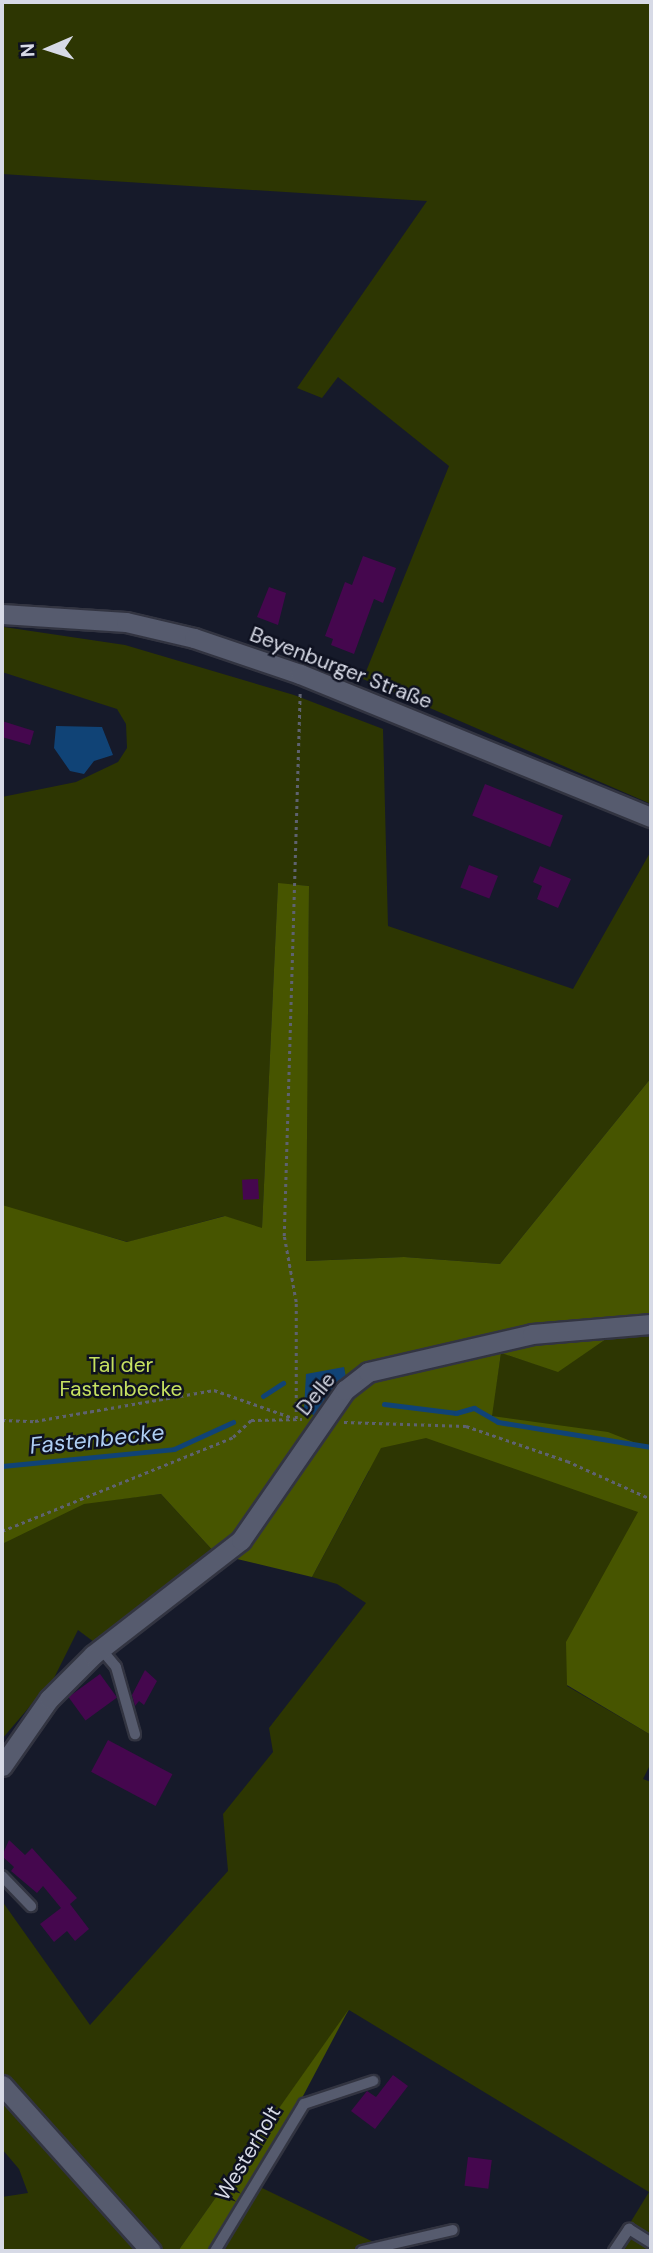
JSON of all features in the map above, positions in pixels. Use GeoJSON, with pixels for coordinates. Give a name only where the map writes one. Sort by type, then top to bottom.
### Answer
{"type":"FeatureCollection","features":[{"type":"Feature","properties":{"kind":"street","name":"Beyenburger Straße"},"geometry":{"type":"LineString","coordinates":[[2,614],[138,624],[300,674],[651,817]]}},
{"type":"Feature","properties":{"kind":"street","name":"Delle"},"geometry":{"type":"LineString","coordinates":[[2,1766],[50,1699],[100,1649],[241,1540],[321,1421],[345,1390],[368,1373],[399,1361],[532,1334],[651,1324]]}},
{"type":"Feature","properties":{"kind":"street"},"geometry":{"type":"LineString","coordinates":[[2,2085],[151,2251]]}},
{"type":"Feature","properties":{"kind":"lane"},"geometry":{"type":"LineString","coordinates":[[100,1649],[116,1667],[135,1734]]}},
{"type":"Feature","properties":{"kind":"lane"},"geometry":{"type":"LineString","coordinates":[[2,1876],[31,1906]]}},
{"type":"Feature","properties":{"kind":"lane","name":"Westerholt"},"geometry":{"type":"LineString","coordinates":[[215,2251],[304,2104],[373,2081]]}},
{"type":"Feature","properties":{"kind":"lane"},"geometry":{"type":"LineString","coordinates":[[614,2251],[629,2229],[651,2243]]}},
{"type":"Feature","properties":{"kind":"lane"},"geometry":{"type":"LineString","coordinates":[[362,2251],[453,2230]]}},
{"type":"Feature","properties":{"kind":"path"},"geometry":{"type":"LineString","coordinates":[[296,1419],[296,1302],[284,1236],[300,674]]}},
{"type":"Feature","properties":{"kind":"path"},"geometry":{"type":"LineString","coordinates":[[2,1420],[35,1421],[214,1390],[296,1419]]}},
{"type":"Feature","properties":{"kind":"path"},"geometry":{"type":"LineString","coordinates":[[2,1531],[198,1453],[233,1437],[251,1420],[296,1419],[466,1426],[567,1461],[651,1499]]}},
{"type":"Feature","properties":{"kind":"green space"},"geometry":{"type":"Polygon","coordinates":[[[2,2],[651,2],[651,804],[363,679],[449,466],[338,377],[322,398],[297,388],[427,201],[2,174],[2,2]]]}},
{"type":"Feature","properties":{"kind":"green space","name":"Tal der Fastenbecke"},"geometry":{"type":"Polygon","coordinates":[[[4,627],[125,645],[294,695],[383,729],[388,926],[573,989],[651,851],[651,1078],[500,1264],[404,1257],[305,1261],[309,886],[278,884],[262,1229],[224,1216],[128,1242],[43,1218],[493,1404],[501,1353],[558,1371],[609,1337],[651,1335],[651,1525],[567,1686],[651,1735],[651,1763],[643,1779],[651,1782],[651,2251],[613,2251],[649,2192],[349,2010],[178,2251],[2,2251],[2,2197],[28,2193],[19,2169],[2,2149],[2,1901],[90,2025],[228,1871],[223,1814],[273,1752],[269,1728],[366,1603],[337,1584],[312,1577],[369,1471],[316,1452],[102,1501],[161,1494],[216,1554],[98,1645],[78,1630],[54,1678],[2,1739],[2,1544],[15,1536],[2,1524],[2,797],[76,782],[118,762],[127,748],[126,724],[117,709],[2,672],[4,627]]]}},
{"type":"Feature","properties":{"kind":"green space","name":"Tal der Fastenbecke"},"geometry":{"type":"Polygon","coordinates":[[[278,883],[309,886],[306,1261],[404,1257],[500,1264],[651,1078],[651,1335],[609,1337],[558,1372],[501,1353],[492,1416],[608,1432],[651,1449],[651,1735],[567,1685],[566,1642],[638,1512],[426,1438],[381,1448],[312,1577],[216,1554],[161,1494],[84,1504],[2,1544],[2,1205],[127,1242],[225,1216],[262,1228],[278,883]],[[344,1367],[304,1409],[315,1416],[346,1382],[344,1367]]]}},
{"type":"Feature","properties":{"kind":"green space"},"geometry":{"type":"Polygon","coordinates":[[[349,2009],[256,2185],[208,2251],[178,2251],[349,2009]]]}},
{"type":"Feature","properties":{"kind":"green space"},"geometry":{"type":"Polygon","coordinates":[[[256,2185],[392,2251],[208,2251],[256,2185]]]}},
{"type":"Feature","properties":{"kind":"water"},"geometry":{"type":"Polygon","coordinates":[[[56,726],[102,727],[113,755],[94,761],[84,774],[70,771],[54,748],[56,726]]]}},
{"type":"Feature","properties":{"kind":"water"},"geometry":{"type":"Polygon","coordinates":[[[344,1367],[347,1382],[315,1416],[304,1409],[306,1374],[344,1367]]]}},
{"type":"Feature","properties":{"kind":"building"},"geometry":{"type":"Polygon","coordinates":[[[363,556],[396,568],[383,603],[374,599],[354,654],[331,645],[333,639],[325,636],[345,582],[352,585],[363,556]]]}},
{"type":"Feature","properties":{"kind":"building"},"geometry":{"type":"Polygon","coordinates":[[[269,587],[286,593],[278,625],[257,617],[269,587]]]}},
{"type":"Feature","properties":{"kind":"building"},"geometry":{"type":"Polygon","coordinates":[[[2,721],[34,731],[30,745],[2,737],[2,721]]]}},
{"type":"Feature","properties":{"kind":"building"},"geometry":{"type":"Polygon","coordinates":[[[485,784],[563,815],[550,847],[472,816],[485,784]]]}},
{"type":"Feature","properties":{"kind":"building"},"geometry":{"type":"Polygon","coordinates":[[[469,865],[498,876],[489,899],[460,887],[469,865]]]}},
{"type":"Feature","properties":{"kind":"building"},"geometry":{"type":"Polygon","coordinates":[[[540,866],[571,879],[558,908],[537,899],[542,886],[533,882],[540,866]]]}},
{"type":"Feature","properties":{"kind":"building"},"geometry":{"type":"Polygon","coordinates":[[[258,1179],[259,1199],[243,1200],[242,1180],[258,1179]]]}},
{"type":"Feature","properties":{"kind":"building"},"geometry":{"type":"Polygon","coordinates":[[[145,1670],[157,1681],[144,1705],[139,1701],[135,1706],[132,1695],[145,1670]]]}},
{"type":"Feature","properties":{"kind":"building"},"geometry":{"type":"Polygon","coordinates":[[[100,1674],[117,1697],[85,1720],[68,1697],[100,1674]]]}},
{"type":"Feature","properties":{"kind":"building"},"geometry":{"type":"Polygon","coordinates":[[[108,1740],[172,1774],[156,1806],[91,1772],[108,1740]]]}},
{"type":"Feature","properties":{"kind":"building"},"geometry":{"type":"Polygon","coordinates":[[[9,1840],[25,1855],[32,1848],[77,1898],[70,1904],[89,1929],[75,1941],[67,1931],[54,1942],[40,1924],[61,1908],[43,1886],[37,1893],[11,1871],[14,1867],[2,1856],[9,1840]]]}},
{"type":"Feature","properties":{"kind":"building"},"geometry":{"type":"Polygon","coordinates":[[[393,2075],[408,2086],[375,2129],[351,2111],[367,2091],[376,2097],[393,2075]]]}},
{"type":"Feature","properties":{"kind":"building"},"geometry":{"type":"Polygon","coordinates":[[[468,2157],[492,2160],[488,2189],[464,2186],[468,2157]]]}},
{"type":"Feature","properties":{"kind":"waterway","name":"Fastenbecke"},"geometry":{"type":"LineString","coordinates":[[263,1396],[283,1383]]}},
{"type":"Feature","properties":{"kind":"waterway","name":"Fastenbecke"},"geometry":{"type":"LineString","coordinates":[[384,1404],[456,1413],[474,1408],[498,1422],[651,1447]]}},
{"type":"Feature","properties":{"kind":"waterway","name":"Fastenbecke"},"geometry":{"type":"LineString","coordinates":[[2,1466],[174,1449],[233,1422]]}}]}
